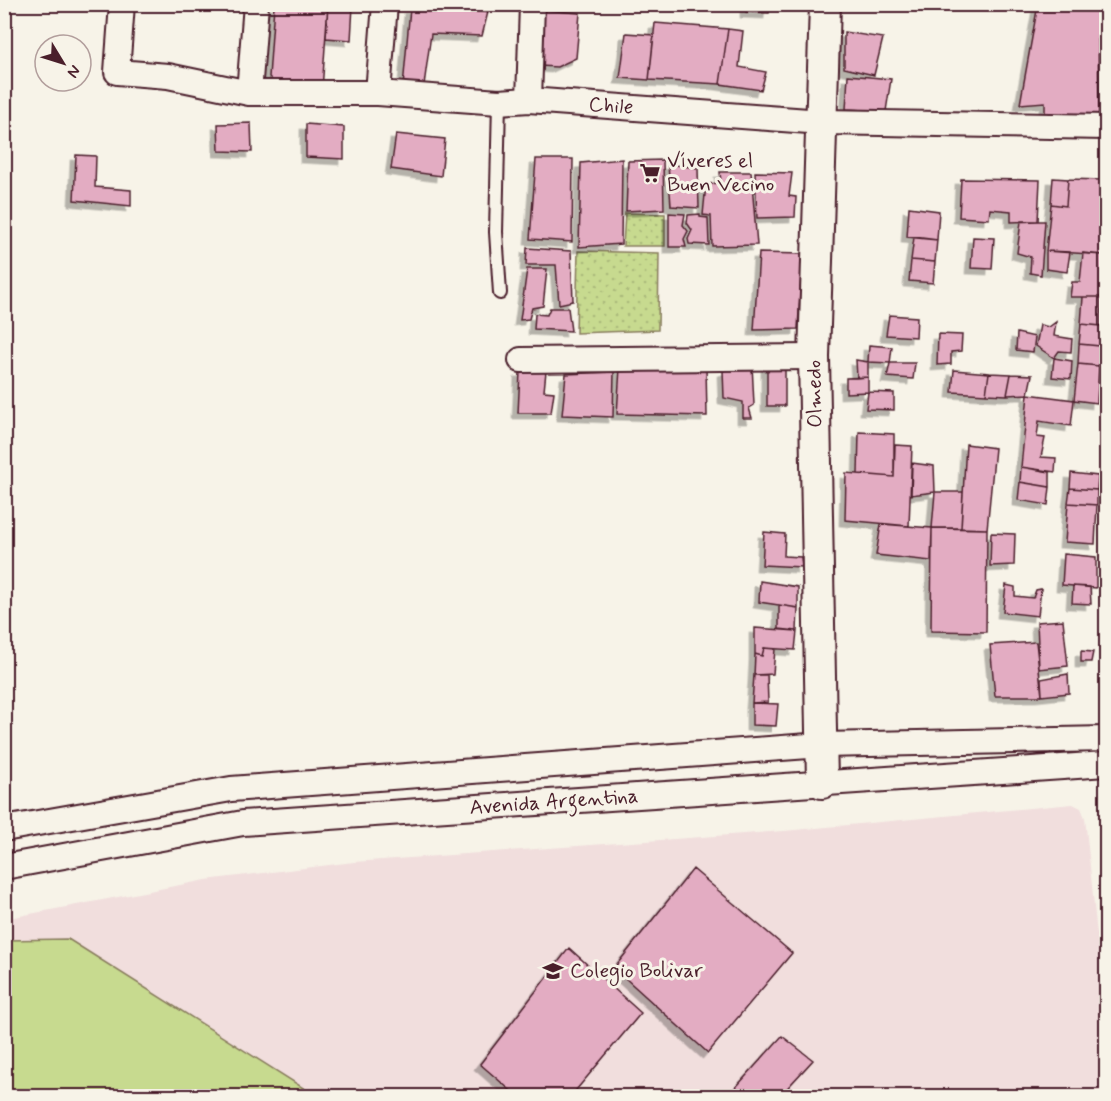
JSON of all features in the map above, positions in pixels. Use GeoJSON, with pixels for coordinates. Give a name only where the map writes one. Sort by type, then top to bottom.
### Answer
{"type":"FeatureCollection","features":[{"type":"Feature","properties":{"kind":"street","name":"Chile"},"geometry":{"type":"LineString","coordinates":[[122,4],[117,72],[168,76],[249,93],[378,93],[499,102],[529,100],[822,122],[1107,127]]}},
{"type":"Feature","properties":{"kind":"street"},"geometry":{"type":"LineString","coordinates":[[249,93],[256,4]]}},
{"type":"Feature","properties":{"kind":"street"},"geometry":{"type":"LineString","coordinates":[[378,93],[385,4]]}},
{"type":"Feature","properties":{"kind":"street"},"geometry":{"type":"LineString","coordinates":[[529,100],[532,4]]}},
{"type":"Feature","properties":{"kind":"street","name":"Olmedo"},"geometry":{"type":"LineString","coordinates":[[822,783],[814,357],[825,4]]}},
{"type":"Feature","properties":{"kind":"street"},"geometry":{"type":"LineString","coordinates":[[521,360],[814,357]]}},
{"type":"Feature","properties":{"kind":"street","name":"Avenida Argentina"},"geometry":{"type":"LineString","coordinates":[[4,829],[231,789],[822,745],[1107,740]]}},
{"type":"Feature","properties":{"kind":"street","name":"Avenida Argentina"},"geometry":{"type":"LineString","coordinates":[[4,867],[243,823],[1107,764]]}},
{"type":"Feature","properties":{"kind":"lane"},"geometry":{"type":"LineString","coordinates":[[499,102],[496,232],[500,293]]}},
{"type":"Feature","properties":{"kind":"shaded area","name":"Colegio Bolivar"},"geometry":{"type":"Polygon","coordinates":[[[1073,804],[1081,808],[1085,818],[1106,1022],[1106,1096],[5,1096],[4,919],[206,880],[354,862],[784,831],[1073,804]]]}},
{"type":"Feature","properties":{"kind":"green space"},"geometry":{"type":"Polygon","coordinates":[[[625,213],[665,214],[665,246],[623,246],[625,213]]]}},
{"type":"Feature","properties":{"kind":"green space"},"geometry":{"type":"Polygon","coordinates":[[[578,251],[659,253],[658,330],[576,333],[578,251]]]}},
{"type":"Feature","properties":{"kind":"green space"},"geometry":{"type":"Polygon","coordinates":[[[68,939],[316,1096],[5,1096],[5,940],[68,939]]]}},
{"type":"Feature","properties":{"kind":"building"},"geometry":{"type":"Polygon","coordinates":[[[328,4],[322,90],[277,84],[269,77],[274,5],[328,4]]]}},
{"type":"Feature","properties":{"kind":"building"},"geometry":{"type":"Polygon","coordinates":[[[328,4],[353,6],[351,40],[326,38],[328,4]]]}},
{"type":"Feature","properties":{"kind":"building"},"geometry":{"type":"Polygon","coordinates":[[[746,4],[770,4],[769,13],[746,12],[746,4]]]}},
{"type":"Feature","properties":{"kind":"building"},"geometry":{"type":"Polygon","coordinates":[[[1038,4],[1098,4],[1099,116],[1045,116],[1045,102],[1020,104],[1038,4]]]}},
{"type":"Feature","properties":{"kind":"building"},"geometry":{"type":"Polygon","coordinates":[[[410,8],[488,12],[482,36],[431,34],[424,85],[403,87],[410,8]]]}},
{"type":"Feature","properties":{"kind":"building"},"geometry":{"type":"Polygon","coordinates":[[[543,10],[580,13],[576,58],[557,67],[540,66],[543,10]]]}},
{"type":"Feature","properties":{"kind":"building"},"geometry":{"type":"Polygon","coordinates":[[[655,23],[728,29],[720,84],[649,80],[655,23]]]}},
{"type":"Feature","properties":{"kind":"building"},"geometry":{"type":"Polygon","coordinates":[[[728,29],[743,31],[739,67],[766,72],[761,90],[720,84],[728,29]]]}},
{"type":"Feature","properties":{"kind":"building"},"geometry":{"type":"Polygon","coordinates":[[[844,32],[883,38],[874,75],[844,68],[844,32]]]}},
{"type":"Feature","properties":{"kind":"building"},"geometry":{"type":"Polygon","coordinates":[[[626,33],[654,35],[649,80],[620,78],[626,33]]]}},
{"type":"Feature","properties":{"kind":"building"},"geometry":{"type":"Polygon","coordinates":[[[848,75],[891,79],[886,111],[846,109],[848,75]]]}},
{"type":"Feature","properties":{"kind":"building"},"geometry":{"type":"Polygon","coordinates":[[[251,123],[252,152],[219,151],[218,124],[251,123]]]}},
{"type":"Feature","properties":{"kind":"building"},"geometry":{"type":"Polygon","coordinates":[[[306,124],[344,127],[344,159],[306,157],[306,124]]]}},
{"type":"Feature","properties":{"kind":"building"},"geometry":{"type":"Polygon","coordinates":[[[396,134],[445,139],[441,176],[391,169],[396,134]]]}},
{"type":"Feature","properties":{"kind":"building"},"geometry":{"type":"Polygon","coordinates":[[[76,155],[96,156],[95,187],[131,190],[131,206],[74,200],[76,155]]]}},
{"type":"Feature","properties":{"kind":"building"},"geometry":{"type":"Polygon","coordinates":[[[536,159],[573,159],[572,242],[530,239],[536,159]]]}},
{"type":"Feature","properties":{"kind":"building"},"geometry":{"type":"Polygon","coordinates":[[[622,159],[621,244],[579,247],[581,163],[622,159]]]}},
{"type":"Feature","properties":{"kind":"building"},"geometry":{"type":"Polygon","coordinates":[[[663,160],[664,209],[626,211],[628,161],[663,160]]]}},
{"type":"Feature","properties":{"kind":"building"},"geometry":{"type":"Polygon","coordinates":[[[668,164],[698,168],[699,208],[671,206],[668,164]]]}},
{"type":"Feature","properties":{"kind":"building"},"geometry":{"type":"Polygon","coordinates":[[[720,172],[751,172],[757,245],[712,246],[711,216],[703,215],[706,184],[721,183],[720,172]]]}},
{"type":"Feature","properties":{"kind":"building"},"geometry":{"type":"Polygon","coordinates":[[[755,172],[792,173],[789,196],[796,197],[795,217],[757,218],[755,172]]]}},
{"type":"Feature","properties":{"kind":"building"},"geometry":{"type":"Polygon","coordinates":[[[1053,178],[1068,179],[1066,206],[1051,204],[1053,178]]]}},
{"type":"Feature","properties":{"kind":"building"},"geometry":{"type":"Polygon","coordinates":[[[961,179],[1040,180],[1038,221],[1011,222],[1011,211],[990,209],[989,219],[959,217],[961,179]]]}},
{"type":"Feature","properties":{"kind":"building"},"geometry":{"type":"Polygon","coordinates":[[[1068,179],[1102,180],[1103,255],[1046,251],[1051,204],[1066,206],[1068,179]]]}},
{"type":"Feature","properties":{"kind":"building"},"geometry":{"type":"Polygon","coordinates":[[[909,207],[939,211],[937,240],[907,237],[909,207]]]}},
{"type":"Feature","properties":{"kind":"building"},"geometry":{"type":"Polygon","coordinates":[[[669,213],[685,214],[683,225],[688,231],[684,239],[686,247],[669,247],[669,213]]]}},
{"type":"Feature","properties":{"kind":"building"},"geometry":{"type":"Polygon","coordinates":[[[700,214],[700,217],[708,218],[709,245],[689,244],[688,239],[692,230],[687,223],[688,215],[700,214]]]}},
{"type":"Feature","properties":{"kind":"building"},"geometry":{"type":"Polygon","coordinates":[[[1021,221],[1045,221],[1041,275],[1030,273],[1031,257],[1017,253],[1021,221]]]}},
{"type":"Feature","properties":{"kind":"building"},"geometry":{"type":"Polygon","coordinates":[[[914,237],[937,240],[935,262],[911,260],[914,237]]]}},
{"type":"Feature","properties":{"kind":"building"},"geometry":{"type":"Polygon","coordinates":[[[973,237],[994,238],[992,269],[971,268],[973,237]]]}},
{"type":"Feature","properties":{"kind":"building"},"geometry":{"type":"Polygon","coordinates":[[[527,248],[571,251],[573,301],[559,304],[556,265],[526,265],[527,248]]]}},
{"type":"Feature","properties":{"kind":"building"},"geometry":{"type":"Polygon","coordinates":[[[1046,251],[1070,252],[1067,272],[1046,269],[1046,251]]]}},
{"type":"Feature","properties":{"kind":"building"},"geometry":{"type":"Polygon","coordinates":[[[759,253],[802,254],[798,329],[754,330],[759,253]]]}},
{"type":"Feature","properties":{"kind":"building"},"geometry":{"type":"Polygon","coordinates":[[[1083,253],[1103,255],[1101,297],[1070,297],[1072,282],[1080,282],[1083,253]]]}},
{"type":"Feature","properties":{"kind":"building"},"geometry":{"type":"Polygon","coordinates":[[[911,260],[935,262],[933,283],[909,281],[911,260]]]}},
{"type":"Feature","properties":{"kind":"building"},"geometry":{"type":"Polygon","coordinates":[[[527,269],[547,269],[543,306],[532,308],[529,319],[520,320],[527,269]]]}},
{"type":"Feature","properties":{"kind":"building"},"geometry":{"type":"Polygon","coordinates":[[[1083,297],[1101,297],[1101,326],[1081,324],[1083,297]]]}},
{"type":"Feature","properties":{"kind":"building"},"geometry":{"type":"Polygon","coordinates":[[[550,308],[568,308],[571,331],[534,329],[535,314],[547,315],[550,308]]]}},
{"type":"Feature","properties":{"kind":"building"},"geometry":{"type":"Polygon","coordinates":[[[889,315],[917,317],[916,337],[886,335],[889,315]]]}},
{"type":"Feature","properties":{"kind":"building"},"geometry":{"type":"Polygon","coordinates":[[[1056,322],[1054,336],[1072,339],[1071,352],[1059,351],[1054,358],[1036,346],[1040,325],[1049,327],[1056,322]]]}},
{"type":"Feature","properties":{"kind":"building"},"geometry":{"type":"Polygon","coordinates":[[[1081,324],[1101,326],[1100,346],[1079,344],[1081,324]]]}},
{"type":"Feature","properties":{"kind":"building"},"geometry":{"type":"Polygon","coordinates":[[[1017,333],[1035,337],[1033,352],[1016,350],[1017,333]]]}},
{"type":"Feature","properties":{"kind":"building"},"geometry":{"type":"Polygon","coordinates":[[[938,334],[962,335],[961,351],[951,352],[951,364],[937,365],[938,334]]]}},
{"type":"Feature","properties":{"kind":"building"},"geometry":{"type":"Polygon","coordinates":[[[1079,344],[1100,346],[1099,366],[1078,364],[1079,344]]]}},
{"type":"Feature","properties":{"kind":"building"},"geometry":{"type":"Polygon","coordinates":[[[869,345],[892,347],[890,363],[868,362],[869,345]]]}},
{"type":"Feature","properties":{"kind":"building"},"geometry":{"type":"Polygon","coordinates":[[[1054,358],[1072,361],[1071,379],[1052,377],[1054,358]]]}},
{"type":"Feature","properties":{"kind":"building"},"geometry":{"type":"Polygon","coordinates":[[[856,360],[868,362],[868,377],[857,378],[856,360]]]}},
{"type":"Feature","properties":{"kind":"building"},"geometry":{"type":"Polygon","coordinates":[[[890,363],[915,363],[913,379],[887,377],[890,363]]]}},
{"type":"Feature","properties":{"kind":"building"},"geometry":{"type":"Polygon","coordinates":[[[752,364],[754,405],[749,408],[752,418],[743,418],[743,402],[724,398],[723,371],[752,364]]]}},
{"type":"Feature","properties":{"kind":"building"},"geometry":{"type":"Polygon","coordinates":[[[1078,364],[1099,366],[1097,403],[1074,400],[1078,364]]]}},
{"type":"Feature","properties":{"kind":"building"},"geometry":{"type":"Polygon","coordinates":[[[767,365],[785,365],[785,406],[767,406],[767,365]]]}},
{"type":"Feature","properties":{"kind":"building"},"geometry":{"type":"Polygon","coordinates":[[[620,368],[706,368],[707,416],[617,414],[620,368]]]}},
{"type":"Feature","properties":{"kind":"building"},"geometry":{"type":"Polygon","coordinates":[[[954,370],[989,373],[986,394],[952,392],[954,370]]]}},
{"type":"Feature","properties":{"kind":"building"},"geometry":{"type":"Polygon","coordinates":[[[546,371],[544,391],[554,392],[551,413],[518,413],[520,372],[546,371]]]}},
{"type":"Feature","properties":{"kind":"building"},"geometry":{"type":"Polygon","coordinates":[[[614,372],[613,417],[562,415],[566,374],[614,372]]]}},
{"type":"Feature","properties":{"kind":"building"},"geometry":{"type":"Polygon","coordinates":[[[989,373],[1011,374],[1007,395],[986,394],[989,373]]]}},
{"type":"Feature","properties":{"kind":"building"},"geometry":{"type":"Polygon","coordinates":[[[1011,374],[1032,375],[1028,394],[1007,395],[1011,374]]]}},
{"type":"Feature","properties":{"kind":"building"},"geometry":{"type":"Polygon","coordinates":[[[868,377],[868,392],[846,393],[846,378],[868,377]]]}},
{"type":"Feature","properties":{"kind":"building"},"geometry":{"type":"Polygon","coordinates":[[[868,392],[894,393],[894,410],[866,409],[868,392]]]}},
{"type":"Feature","properties":{"kind":"building"},"geometry":{"type":"Polygon","coordinates":[[[1028,394],[1074,400],[1071,426],[1039,421],[1037,437],[1045,438],[1041,457],[1056,458],[1055,472],[1021,467],[1028,394]]]}},
{"type":"Feature","properties":{"kind":"building"},"geometry":{"type":"Polygon","coordinates":[[[859,432],[894,434],[894,477],[858,474],[859,432]]]}},
{"type":"Feature","properties":{"kind":"building"},"geometry":{"type":"Polygon","coordinates":[[[966,444],[995,448],[987,529],[961,528],[966,444]]]}},
{"type":"Feature","properties":{"kind":"building"},"geometry":{"type":"Polygon","coordinates":[[[895,445],[912,446],[909,526],[845,520],[846,473],[894,477],[895,445]]]}},
{"type":"Feature","properties":{"kind":"building"},"geometry":{"type":"Polygon","coordinates":[[[912,463],[934,466],[935,492],[911,495],[912,463]]]}},
{"type":"Feature","properties":{"kind":"building"},"geometry":{"type":"Polygon","coordinates":[[[1021,467],[1050,472],[1050,487],[1020,482],[1021,467]]]}},
{"type":"Feature","properties":{"kind":"building"},"geometry":{"type":"Polygon","coordinates":[[[1071,473],[1098,476],[1097,490],[1070,488],[1071,473]]]}},
{"type":"Feature","properties":{"kind":"building"},"geometry":{"type":"Polygon","coordinates":[[[1020,482],[1050,487],[1048,505],[1018,500],[1020,482]]]}},
{"type":"Feature","properties":{"kind":"building"},"geometry":{"type":"Polygon","coordinates":[[[1070,488],[1097,490],[1097,505],[1068,503],[1070,488]]]}},
{"type":"Feature","properties":{"kind":"building"},"geometry":{"type":"Polygon","coordinates":[[[935,492],[963,492],[961,528],[932,528],[935,492]]]}},
{"type":"Feature","properties":{"kind":"building"},"geometry":{"type":"Polygon","coordinates":[[[1068,503],[1097,505],[1095,544],[1065,542],[1068,503]]]}},
{"type":"Feature","properties":{"kind":"building"},"geometry":{"type":"Polygon","coordinates":[[[881,524],[932,528],[931,561],[876,555],[881,524]]]}},
{"type":"Feature","properties":{"kind":"building"},"geometry":{"type":"Polygon","coordinates":[[[932,528],[987,529],[986,632],[931,631],[932,528]]]}},
{"type":"Feature","properties":{"kind":"building"},"geometry":{"type":"Polygon","coordinates":[[[764,532],[785,534],[784,556],[801,557],[802,567],[762,565],[764,532]]]}},
{"type":"Feature","properties":{"kind":"building"},"geometry":{"type":"Polygon","coordinates":[[[991,533],[1015,534],[1014,565],[990,566],[991,533]]]}},
{"type":"Feature","properties":{"kind":"building"},"geometry":{"type":"Polygon","coordinates":[[[1064,554],[1096,557],[1096,588],[1062,585],[1064,554]]]}},
{"type":"Feature","properties":{"kind":"building"},"geometry":{"type":"Polygon","coordinates":[[[760,581],[798,587],[798,608],[759,602],[760,581]]]}},
{"type":"Feature","properties":{"kind":"building"},"geometry":{"type":"Polygon","coordinates":[[[1006,585],[1015,587],[1015,596],[1033,598],[1036,590],[1041,589],[1038,616],[1003,612],[1006,585]]]}},
{"type":"Feature","properties":{"kind":"building"},"geometry":{"type":"Polygon","coordinates":[[[1073,586],[1090,587],[1091,604],[1072,603],[1073,586]]]}},
{"type":"Feature","properties":{"kind":"building"},"geometry":{"type":"Polygon","coordinates":[[[779,605],[798,608],[797,631],[779,629],[779,605]]]}},
{"type":"Feature","properties":{"kind":"building"},"geometry":{"type":"Polygon","coordinates":[[[1063,620],[1068,666],[1039,669],[1037,622],[1063,620]]]}},
{"type":"Feature","properties":{"kind":"building"},"geometry":{"type":"Polygon","coordinates":[[[755,628],[797,631],[795,650],[764,648],[762,656],[755,654],[755,628]]]}},
{"type":"Feature","properties":{"kind":"building"},"geometry":{"type":"Polygon","coordinates":[[[1036,642],[1042,696],[995,696],[990,645],[1036,642]]]}},
{"type":"Feature","properties":{"kind":"building"},"geometry":{"type":"Polygon","coordinates":[[[764,648],[775,649],[773,674],[754,675],[755,654],[762,656],[764,648]]]}},
{"type":"Feature","properties":{"kind":"building"},"geometry":{"type":"Polygon","coordinates":[[[1081,651],[1093,652],[1091,662],[1081,662],[1081,651]]]}},
{"type":"Feature","properties":{"kind":"building"},"geometry":{"type":"Polygon","coordinates":[[[1068,674],[1069,693],[1042,696],[1041,679],[1068,674]]]}},
{"type":"Feature","properties":{"kind":"building"},"geometry":{"type":"Polygon","coordinates":[[[754,675],[767,675],[768,702],[752,703],[754,675]]]}},
{"type":"Feature","properties":{"kind":"building"},"geometry":{"type":"Polygon","coordinates":[[[752,703],[778,704],[776,726],[752,725],[752,703]]]}},
{"type":"Feature","properties":{"kind":"building"},"geometry":{"type":"Polygon","coordinates":[[[693,869],[792,953],[708,1053],[614,968],[693,869]]]}},
{"type":"Feature","properties":{"kind":"building"},"geometry":{"type":"Polygon","coordinates":[[[569,948],[641,1013],[571,1096],[517,1096],[480,1064],[569,948]]]}},
{"type":"Feature","properties":{"kind":"building"},"geometry":{"type":"Polygon","coordinates":[[[782,1036],[813,1060],[780,1096],[728,1096],[782,1036]]]}},
{"type":"Feature","properties":{"kind":"place","name":"Víveres el Buen Vecino"},"geometry":{"type":"Point","coordinates":[650,173]}},
{"type":"Feature","properties":{"kind":"place","name":"Colegio Bolivar"},"geometry":{"type":"Point","coordinates":[553,971]}}]}
